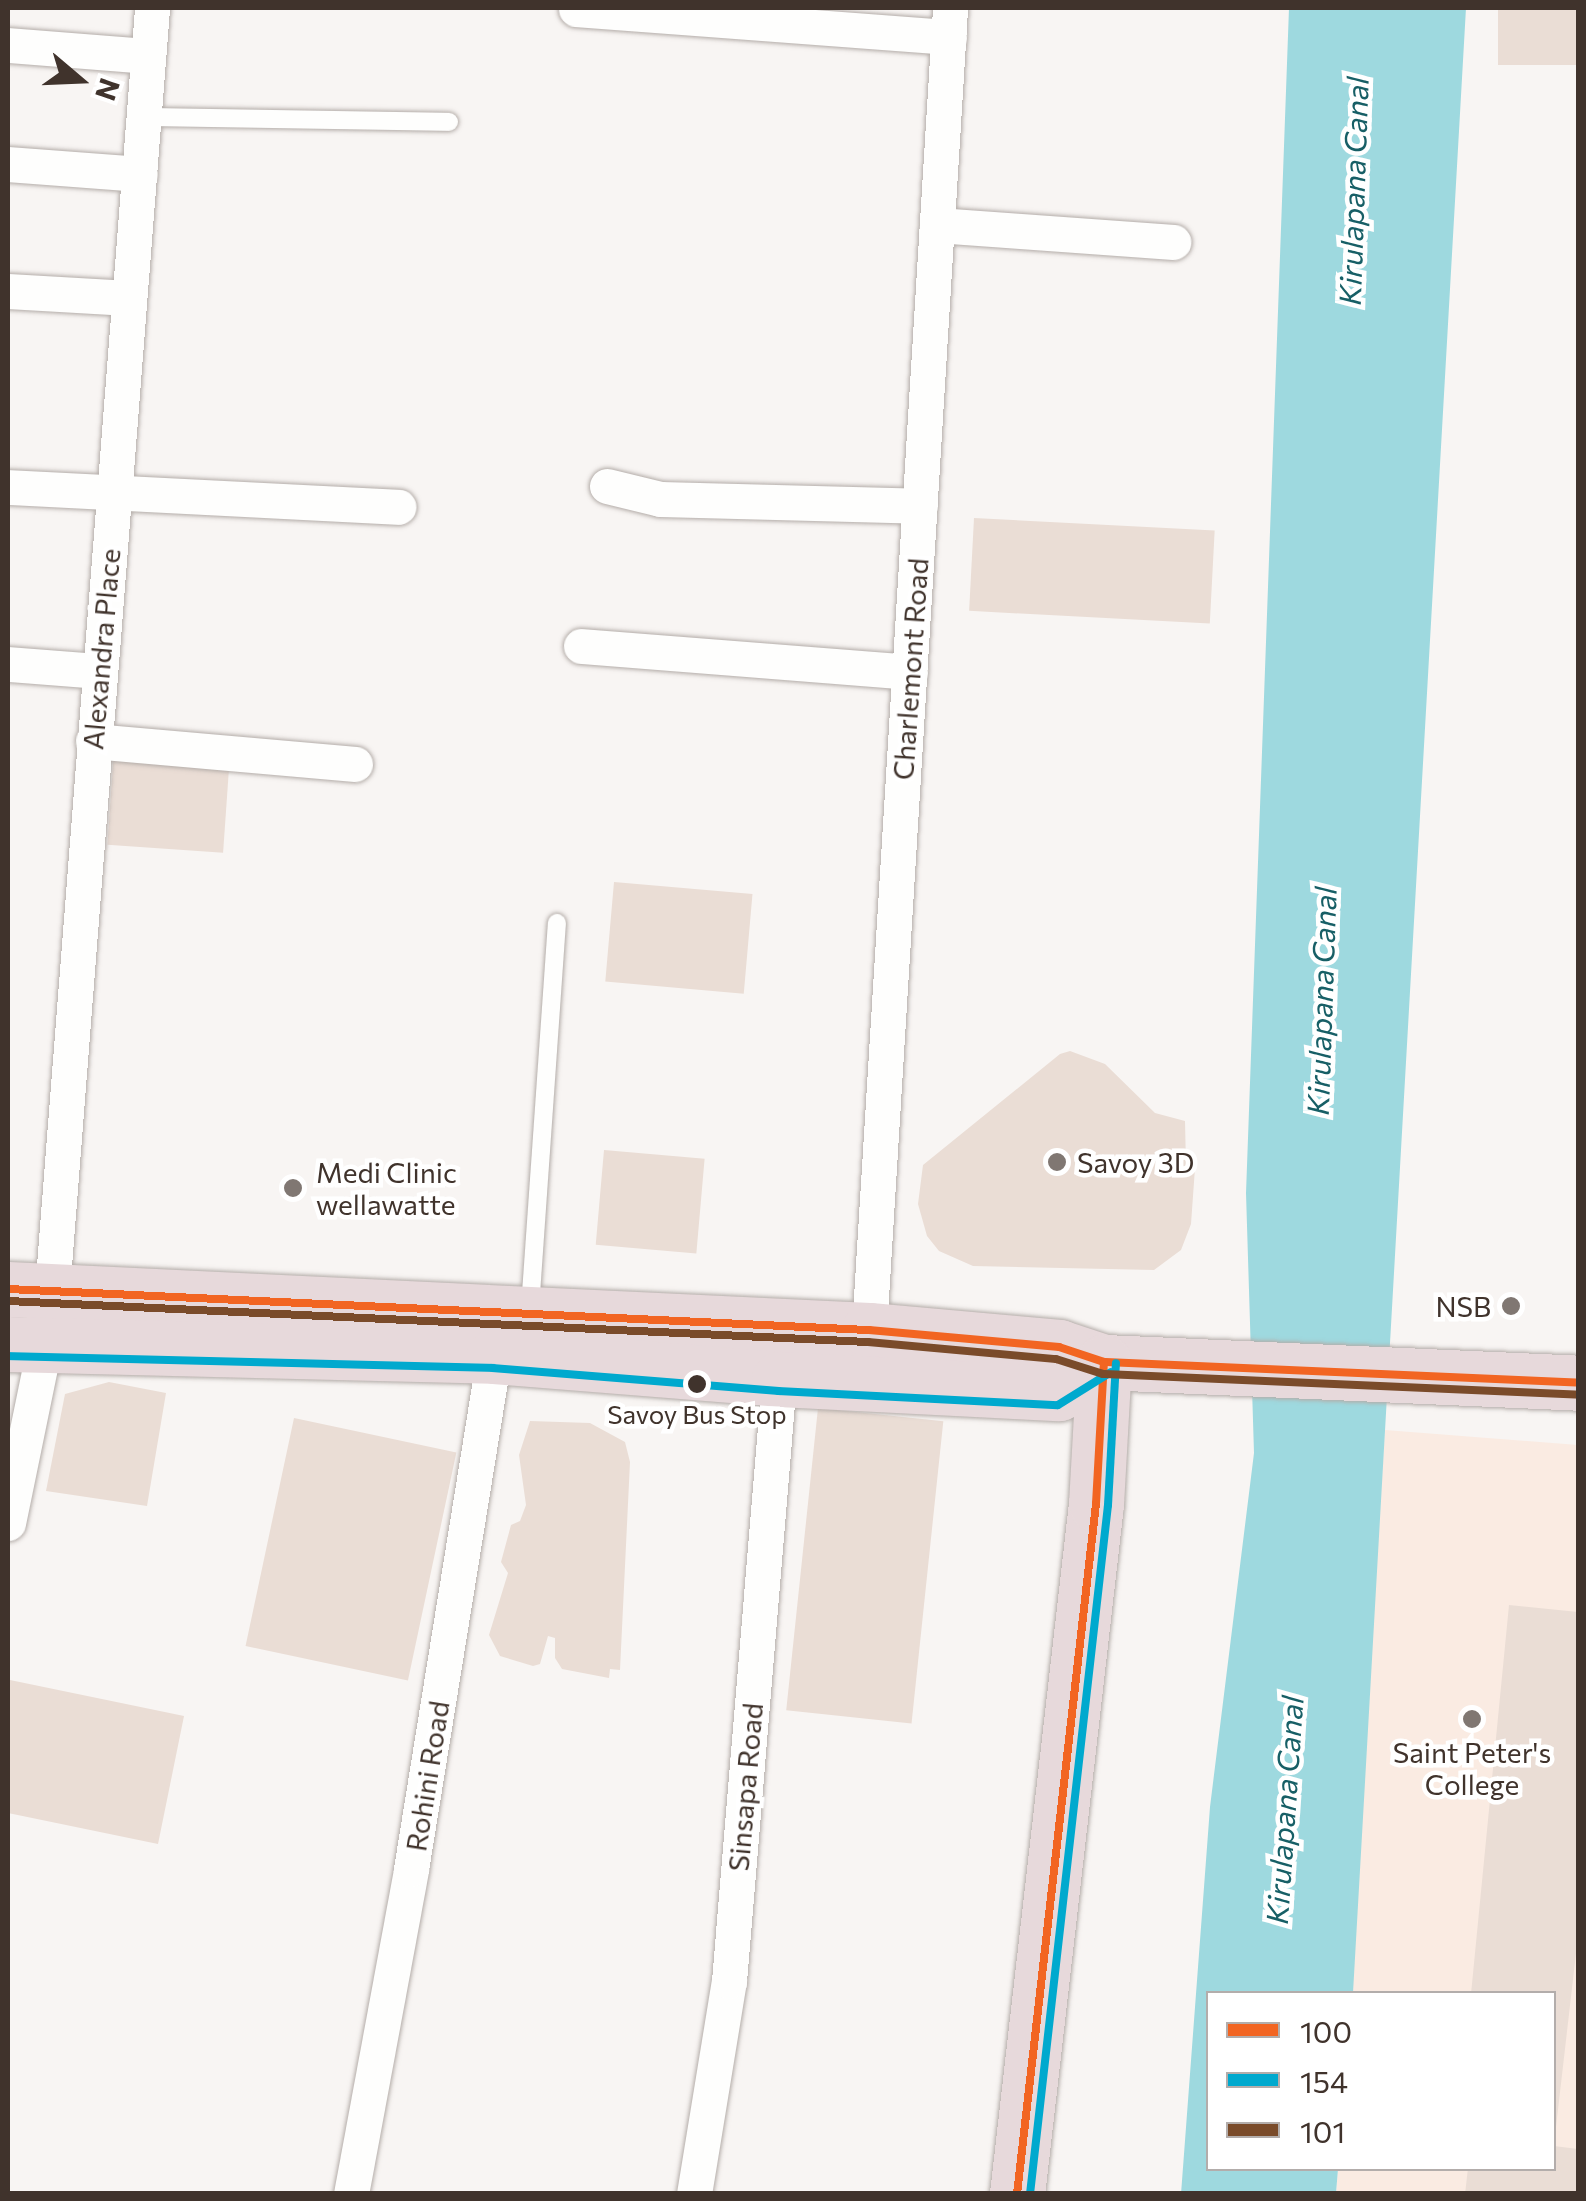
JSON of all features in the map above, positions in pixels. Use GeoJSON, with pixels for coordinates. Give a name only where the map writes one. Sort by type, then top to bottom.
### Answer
{"type":"FeatureCollection","features":[{"type":"Feature","properties":{"kind":"highway"},"geometry":{"type":"LineString","coordinates":[[28,1317],[328,1328],[530,1314],[868,1330],[1059,1346],[1104,1362],[1578,1383]]}},
{"type":"Feature","properties":{"kind":"highway"},"geometry":{"type":"LineString","coordinates":[[328,1328],[494,1356],[779,1379],[1059,1393],[1104,1362]]}},
{"type":"Feature","properties":{"kind":"highway"},"geometry":{"type":"LineString","coordinates":[[1017,2194],[1094,1523],[1104,1362]]}},
{"type":"Feature","properties":{"kind":"street","name":"Alexandra Place"},"geometry":{"type":"LineString","coordinates":[[8,1524],[94,741],[152,8]]}},
{"type":"Feature","properties":{"kind":"street"},"geometry":{"type":"LineString","coordinates":[[576,9],[949,22]]}},
{"type":"Feature","properties":{"kind":"street","name":"Charlemont Road"},"geometry":{"type":"LineString","coordinates":[[868,1330],[949,22]]}},
{"type":"Feature","properties":{"kind":"street"},"geometry":{"type":"LineString","coordinates":[[8,46],[148,56]]}},
{"type":"Feature","properties":{"kind":"street"},"geometry":{"type":"LineString","coordinates":[[8,164],[140,174]]}},
{"type":"Feature","properties":{"kind":"street"},"geometry":{"type":"LineString","coordinates":[[938,225],[1173,242]]}},
{"type":"Feature","properties":{"kind":"street"},"geometry":{"type":"LineString","coordinates":[[8,291],[129,298]]}},
{"type":"Feature","properties":{"kind":"street"},"geometry":{"type":"LineString","coordinates":[[607,486],[660,499],[920,506]]}},
{"type":"Feature","properties":{"kind":"street"},"geometry":{"type":"LineString","coordinates":[[8,488],[398,507]]}},
{"type":"Feature","properties":{"kind":"street"},"geometry":{"type":"LineString","coordinates":[[581,646],[910,672]]}},
{"type":"Feature","properties":{"kind":"street"},"geometry":{"type":"LineString","coordinates":[[8,664],[99,671]]}},
{"type":"Feature","properties":{"kind":"street"},"geometry":{"type":"LineString","coordinates":[[94,741],[355,764]]}},
{"type":"Feature","properties":{"kind":"street","name":"Rohini Road"},"geometry":{"type":"LineString","coordinates":[[351,2194],[412,1869],[494,1356]]}},
{"type":"Feature","properties":{"kind":"street","name":"Sinsapa Road"},"geometry":{"type":"LineString","coordinates":[[694,2194],[728,1980],[779,1379]]}},
{"type":"Feature","properties":{"kind":"lane"},"geometry":{"type":"LineString","coordinates":[[144,116],[449,122]]}},
{"type":"Feature","properties":{"kind":"lane"},"geometry":{"type":"LineString","coordinates":[[530,1314],[557,923]]}},
{"type":"Feature","properties":{"kind":"shaded area","name":"Saint Peter's College"},"geometry":{"type":"Polygon","coordinates":[[[1385,1430],[1578,1445],[1578,2193],[1336,2194],[1338,2171],[1556,2171],[1556,1991],[1349,1991],[1385,1430]]]}},
{"type":"Feature","properties":{"kind":"water","name":"Kirulapana Canal"},"geometry":{"type":"Polygon","coordinates":[[[1289,8],[1466,8],[1353,1991],[1206,1991],[1206,2171],[1338,2171],[1336,2193],[1181,2194],[1210,1807],[1254,1453],[1246,1193],[1289,8]]]}},
{"type":"Feature","properties":{"kind":"building"},"geometry":{"type":"Polygon","coordinates":[[[1498,8],[1578,8],[1578,65],[1498,65],[1498,8]]]}},
{"type":"Feature","properties":{"kind":"building"},"geometry":{"type":"Polygon","coordinates":[[[974,518],[1215,531],[1210,623],[969,611],[974,518]]]}},
{"type":"Feature","properties":{"kind":"building"},"geometry":{"type":"Polygon","coordinates":[[[114,750],[230,758],[223,853],[107,845],[114,750]]]}},
{"type":"Feature","properties":{"kind":"building"},"geometry":{"type":"Polygon","coordinates":[[[614,882],[752,894],[744,994],[605,982],[614,882]]]}},
{"type":"Feature","properties":{"kind":"building","name":"Savoy 3D"},"geometry":{"type":"Polygon","coordinates":[[[1070,1051],[1105,1064],[1155,1113],[1185,1121],[1186,1165],[1195,1168],[1191,1224],[1181,1250],[1154,1270],[973,1266],[939,1251],[927,1236],[918,1204],[923,1165],[1060,1054],[1070,1051]]]}},
{"type":"Feature","properties":{"kind":"building"},"geometry":{"type":"Polygon","coordinates":[[[604,1150],[705,1159],[696,1253],[596,1245],[604,1150]]]}},
{"type":"Feature","properties":{"kind":"building"},"geometry":{"type":"Polygon","coordinates":[[[109,1382],[166,1393],[147,1506],[46,1491],[65,1394],[109,1382]]]}},
{"type":"Feature","properties":{"kind":"building"},"geometry":{"type":"Polygon","coordinates":[[[818,1408],[943,1421],[912,1724],[786,1710],[818,1408]]]}},
{"type":"Feature","properties":{"kind":"building"},"geometry":{"type":"Polygon","coordinates":[[[294,1418],[456,1453],[408,1680],[246,1646],[294,1418]]]}},
{"type":"Feature","properties":{"kind":"building"},"geometry":{"type":"Polygon","coordinates":[[[530,1421],[590,1423],[625,1442],[630,1462],[620,1670],[610,1669],[609,1678],[562,1669],[555,1658],[555,1638],[548,1636],[540,1664],[533,1666],[500,1656],[489,1635],[508,1573],[501,1562],[511,1525],[520,1521],[526,1505],[519,1455],[530,1421]]]}},
{"type":"Feature","properties":{"kind":"building"},"geometry":{"type":"Polygon","coordinates":[[[1509,1605],[1578,1612],[1578,1936],[1556,2127],[1556,1991],[1471,1991],[1509,1605]]]}},
{"type":"Feature","properties":{"kind":"building"},"geometry":{"type":"Polygon","coordinates":[[[10,1680],[184,1716],[158,1844],[8,1813],[10,1680]]]}},
{"type":"Feature","properties":{"kind":"building"},"geometry":{"type":"Polygon","coordinates":[[[1556,2146],[1578,2149],[1578,2194],[1465,2194],[1468,2171],[1556,2171],[1556,2146]]]}},
{"type":"Feature","properties":{"kind":"transit line","name":"100"},"geometry":{"type":"LineString","coordinates":[[8,1289],[869,1330],[1059,1347],[1104,1362],[1578,1383]]}},
{"type":"Feature","properties":{"kind":"transit line","name":"101"},"geometry":{"type":"LineString","coordinates":[[8,1301],[868,1342],[1056,1359],[1103,1374],[1577,1395]]}},
{"type":"Feature","properties":{"kind":"transit line","name":"154"},"geometry":{"type":"LineString","coordinates":[[8,1356],[493,1368],[778,1391],[1058,1405],[1111,1372]]}},
{"type":"Feature","properties":{"kind":"transit line","name":"100"},"geometry":{"type":"LineString","coordinates":[[1017,2194],[1096,1504],[1104,1362]]}},
{"type":"Feature","properties":{"kind":"transit line","name":"154"},"geometry":{"type":"LineString","coordinates":[[1030,2194],[1108,1505],[1116,1363]]}},
{"type":"Feature","properties":{"kind":"place","name":"Savoy 3D"},"geometry":{"type":"Point","coordinates":[1057,1162]}},
{"type":"Feature","properties":{"kind":"place","name":"Medi Clinic wellawatte"},"geometry":{"type":"Point","coordinates":[293,1188]}},
{"type":"Feature","properties":{"kind":"place","name":"NSB"},"geometry":{"type":"Point","coordinates":[1511,1306]}},
{"type":"Feature","properties":{"kind":"place","name":"Savoy Bus Stop"},"geometry":{"type":"Point","coordinates":[697,1384]}},
{"type":"Feature","properties":{"kind":"place","name":"Saint Peter's College"},"geometry":{"type":"Point","coordinates":[1472,1719]}}]}
